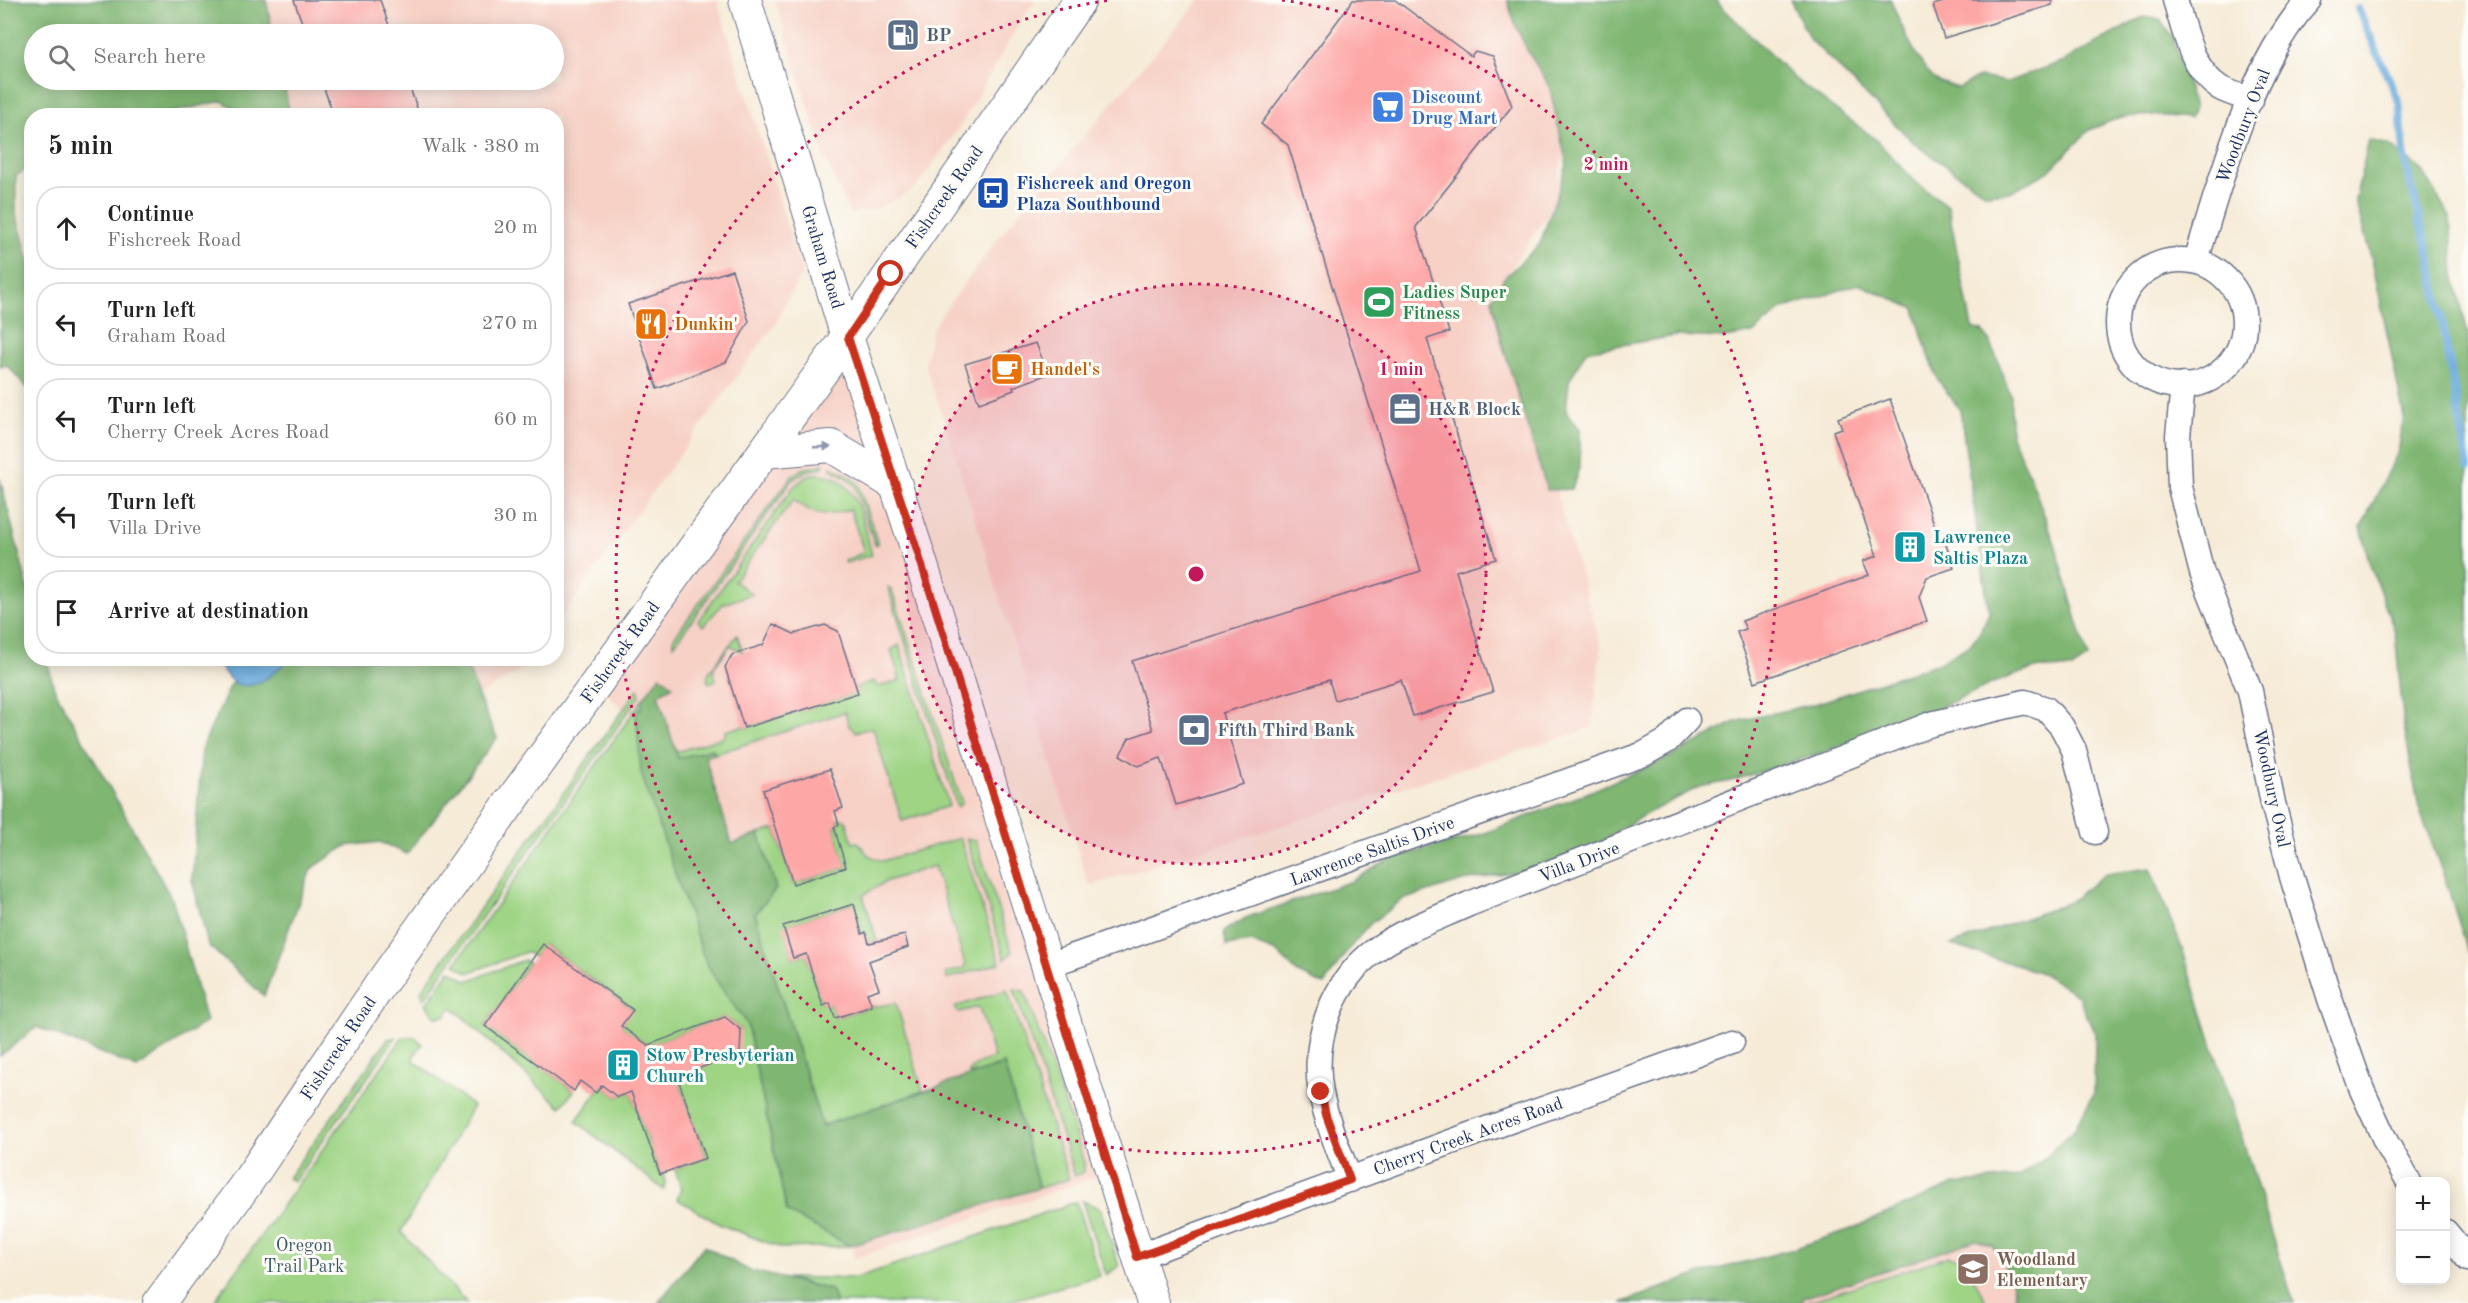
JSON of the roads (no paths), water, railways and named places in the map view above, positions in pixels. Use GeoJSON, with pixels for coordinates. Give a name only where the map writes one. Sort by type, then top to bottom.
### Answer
{"type":"FeatureCollection","features":[{"type":"Feature","properties":{"kind":"main road","name":"Graham Road"},"geometry":{"type":"LineString","coordinates":[[745,0],[848,337],[1153,1303]]}},
{"type":"Feature","properties":{"kind":"main road","name":"Fishcreek Road"},"geometry":{"type":"LineString","coordinates":[[159,1303],[244,1187],[380,985],[452,884],[848,337],[1080,0]]}},
{"type":"Feature","properties":{"kind":"main road"},"geometry":{"type":"LineString","coordinates":[[764,452],[831,446],[896,485]]}},
{"type":"Feature","properties":{"kind":"street"},"geometry":{"type":"LineString","coordinates":[[2175,0],[2195,57],[2206,76],[2220,88],[2251,100]]}},
{"type":"Feature","properties":{"kind":"street","name":"Woodbury Oval"},"geometry":{"type":"LineString","coordinates":[[2196,261],[2228,157],[2251,100],[2284,31],[2309,0]]}},
{"type":"Feature","properties":{"kind":"street"},"geometry":{"type":"LineString","coordinates":[[2169,261],[2196,261],[2217,270],[2228,279],[2241,304],[2244,331],[2237,354],[2229,365],[2206,382],[2184,385],[2172,385],[2146,375],[2134,366],[2118,341],[2116,319],[2122,297],[2129,285],[2140,275],[2169,261]]}},
{"type":"Feature","properties":{"kind":"street","name":"Woodbury Oval"},"geometry":{"type":"LineString","coordinates":[[2184,385],[2178,436],[2180,487],[2202,573],[2250,691],[2273,803],[2292,877],[2330,999],[2362,1089],[2386,1142],[2406,1177]]}},
{"type":"Feature","properties":{"kind":"street","name":"Villa Drive"},"geometry":{"type":"LineString","coordinates":[[1350,1180],[1326,1115],[1321,1092],[1319,1048],[1323,1028],[1334,999],[1347,978],[1376,949],[1399,936],[1469,904],[1931,724],[2025,702],[2046,709],[2062,727],[2074,750],[2095,832]]}},
{"type":"Feature","properties":{"kind":"street","name":"Lawrence Saltis Drive"},"geometry":{"type":"LineString","coordinates":[[1046,966],[1644,754],[1667,741],[1687,720]]}},
{"type":"Feature","properties":{"kind":"street","name":"Cherry Creek Acres Road"},"geometry":{"type":"LineString","coordinates":[[1137,1257],[1732,1042]]}},
{"type":"Feature","properties":{"kind":"street"},"geometry":{"type":"LineString","coordinates":[[2450,1238],[2468,1259]]}},
{"type":"Feature","properties":{"kind":"water"},"geometry":{"type":"Polygon","coordinates":[[[219,666],[281,666],[262,681],[254,684],[238,684],[231,680],[219,666]]]}},
{"type":"Feature","properties":{"kind":"waterway"},"geometry":{"type":"LineString","coordinates":[[2358,9],[2399,102],[2405,162],[2433,270],[2468,467]]}},
{"type":"Feature","properties":{"kind":"place","name":"BP"},"geometry":{"type":"Point","coordinates":[903,35]}},
{"type":"Feature","properties":{"kind":"place","name":"Discount Drug Mart"},"geometry":{"type":"Point","coordinates":[1388,107]}},
{"type":"Feature","properties":{"kind":"place","name":"Fishcreek and Oregon Plaza Southbound"},"geometry":{"type":"Point","coordinates":[993,193]}},
{"type":"Feature","properties":{"kind":"place","name":"Ladies Super Fitness"},"geometry":{"type":"Point","coordinates":[1379,302]}},
{"type":"Feature","properties":{"kind":"place","name":"Dunkin'"},"geometry":{"type":"Point","coordinates":[651,324]}},
{"type":"Feature","properties":{"kind":"place","name":"Handel's"},"geometry":{"type":"Point","coordinates":[1007,369]}},
{"type":"Feature","properties":{"kind":"place","name":"H&R Block"},"geometry":{"type":"Point","coordinates":[1405,409]}},
{"type":"Feature","properties":{"kind":"place","name":"Lawrence Saltis Plaza"},"geometry":{"type":"Point","coordinates":[1910,547]}},
{"type":"Feature","properties":{"kind":"place","name":"Fifth Third Bank"},"geometry":{"type":"Point","coordinates":[1194,730]}},
{"type":"Feature","properties":{"kind":"place","name":"Stow Presbyterian Church"},"geometry":{"type":"Point","coordinates":[623,1065]}},
{"type":"Feature","properties":{"kind":"place","name":"Woodland Elementary"},"geometry":{"type":"Point","coordinates":[1973,1269]}},
{"type":"Feature","properties":{"kind":"park label","name":"Oregon Trail Park"},"geometry":{"type":"Point","coordinates":[304,1255]}}]}
